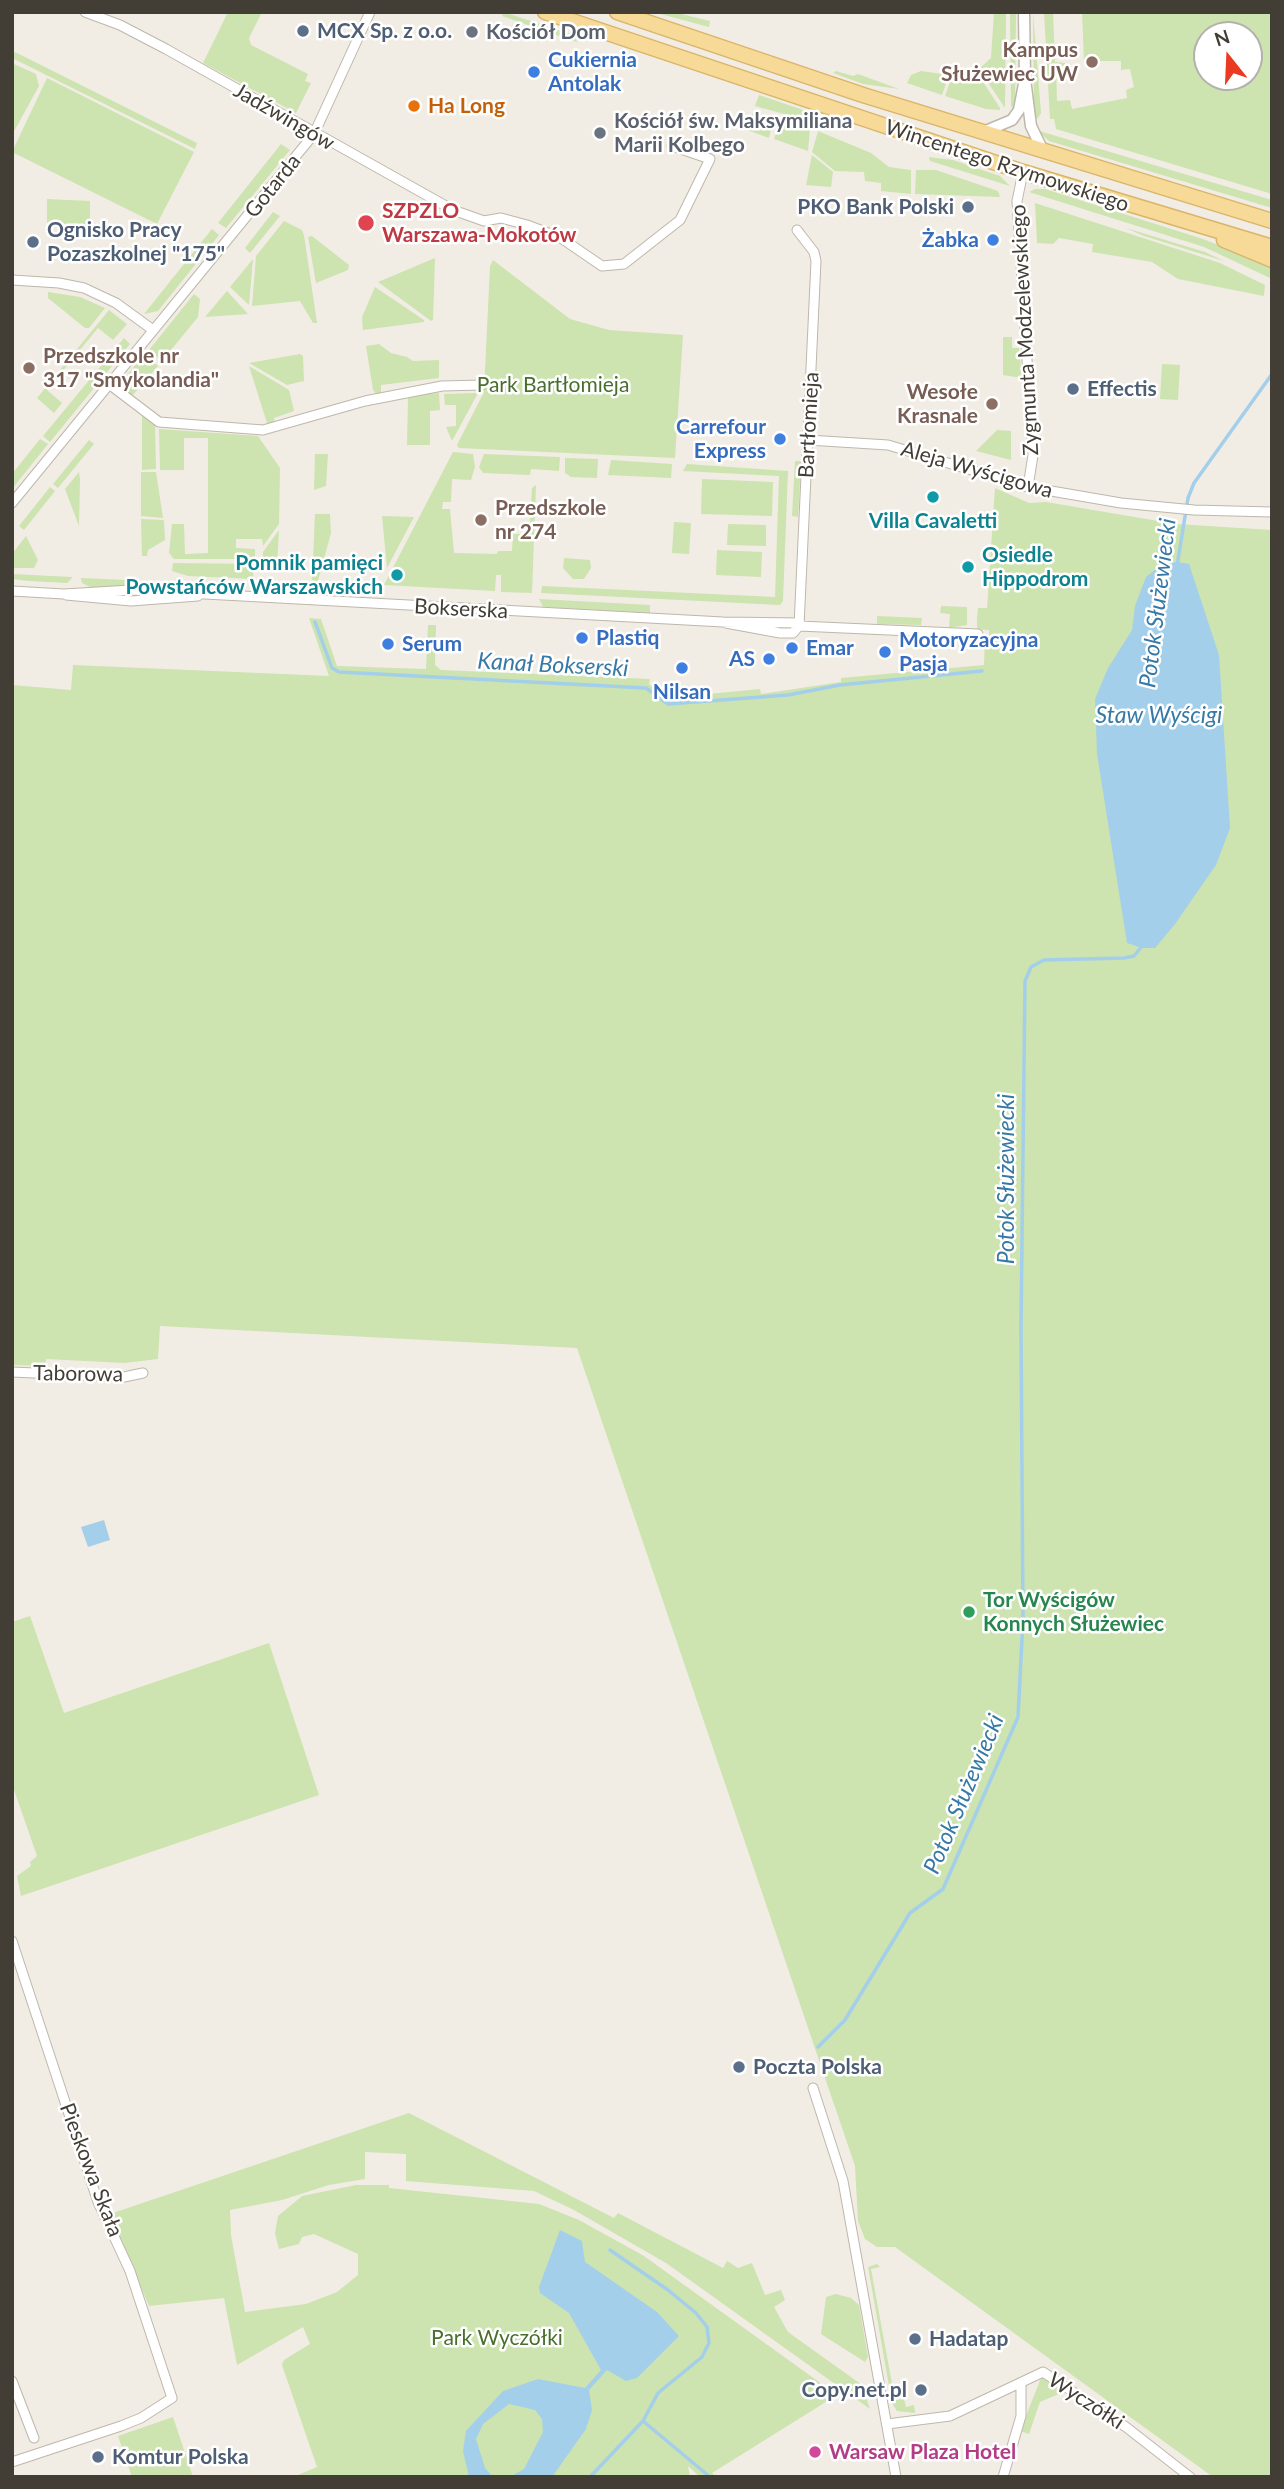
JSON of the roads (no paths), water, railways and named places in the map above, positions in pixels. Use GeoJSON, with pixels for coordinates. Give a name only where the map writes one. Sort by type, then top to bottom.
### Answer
{"type":"FeatureCollection","features":[{"type":"Feature","properties":{"kind":"main road","name":"Wincentego Rzymowskiego"},"geometry":{"type":"LineString","coordinates":[[545,12],[1023,172],[1191,225],[1272,247]]}},
{"type":"Feature","properties":{"kind":"main road","name":"Wincentego Rzymowskiego"},"geometry":{"type":"LineString","coordinates":[[617,12],[983,132],[1272,221]]}},
{"type":"Feature","properties":{"kind":"main road"},"geometry":{"type":"LineString","coordinates":[[1191,225],[1272,260]]}},
{"type":"Feature","properties":{"kind":"street","name":"Jadźwingów"},"geometry":{"type":"LineString","coordinates":[[85,12],[132,31],[453,210],[484,221],[501,218],[527,225],[561,238],[602,266],[624,264],[680,220],[710,159],[672,146]]}},
{"type":"Feature","properties":{"kind":"street","name":"Gotarda"},"geometry":{"type":"LineString","coordinates":[[12,503],[314,134],[370,12]]}},
{"type":"Feature","properties":{"kind":"street"},"geometry":{"type":"LineString","coordinates":[[1024,12],[1025,79],[1031,126],[1043,151]]}},
{"type":"Feature","properties":{"kind":"street"},"geometry":{"type":"LineString","coordinates":[[983,132],[1012,120],[1019,110],[1025,79]]}},
{"type":"Feature","properties":{"kind":"street","name":"Zygmunta Modzelewskiego"},"geometry":{"type":"LineString","coordinates":[[1023,172],[1017,201],[1033,455],[1028,487]]}},
{"type":"Feature","properties":{"kind":"street","name":"Bartłomieja"},"geometry":{"type":"LineString","coordinates":[[797,230],[814,251],[816,261],[800,624]]}},
{"type":"Feature","properties":{"kind":"street"},"geometry":{"type":"LineString","coordinates":[[12,280],[59,283],[84,288],[116,303],[153,330]]}},
{"type":"Feature","properties":{"kind":"street"},"geometry":{"type":"LineString","coordinates":[[109,384],[159,422],[263,430],[365,401],[442,386],[482,385]]}},
{"type":"Feature","properties":{"kind":"street","name":"Aleja Wyścigowa"},"geometry":{"type":"LineString","coordinates":[[808,440],[869,442],[899,447],[1028,487],[1121,503],[1194,510],[1272,512]]}},
{"type":"Feature","properties":{"kind":"street","name":"Bokserska"},"geometry":{"type":"LineString","coordinates":[[12,591],[64,594],[131,590],[200,596],[723,622],[780,633],[793,633],[800,624],[978,634]]}},
{"type":"Feature","properties":{"kind":"street","name":"Taborowa"},"geometry":{"type":"LineString","coordinates":[[12,1373],[124,1377],[143,1373]]}},
{"type":"Feature","properties":{"kind":"street","name":"Pieskowa Skała"},"geometry":{"type":"LineString","coordinates":[[12,1941],[98,2202],[130,2271],[172,2398],[131,2422],[12,2462]]}},
{"type":"Feature","properties":{"kind":"street"},"geometry":{"type":"LineString","coordinates":[[813,2088],[844,2181],[896,2477]]}},
{"type":"Feature","properties":{"kind":"street","name":"Wyczółki"},"geometry":{"type":"LineString","coordinates":[[1003,2477],[1021,2416],[1021,2384],[1043,2372],[1126,2427],[1190,2477]]}},
{"type":"Feature","properties":{"kind":"street"},"geometry":{"type":"LineString","coordinates":[[12,2381],[34,2438]]}},
{"type":"Feature","properties":{"kind":"street"},"geometry":{"type":"LineString","coordinates":[[887,2424],[950,2416],[1021,2384]]}},
{"type":"Feature","properties":{"kind":"water","name":"Staw Wyścigi"},"geometry":{"type":"Polygon","coordinates":[[[1162,564],[1189,564],[1219,655],[1230,828],[1216,865],[1175,924],[1155,948],[1142,948],[1127,943],[1097,754],[1095,699],[1108,668],[1132,630],[1135,606],[1146,577],[1162,564]]]}},
{"type":"Feature","properties":{"kind":"water"},"geometry":{"type":"Polygon","coordinates":[[[104,1520],[110,1540],[88,1547],[81,1527],[104,1520]]]}},
{"type":"Feature","properties":{"kind":"water"},"geometry":{"type":"Polygon","coordinates":[[[560,2230],[582,2241],[585,2262],[657,2312],[679,2336],[637,2378],[626,2381],[607,2370],[589,2390],[592,2410],[586,2429],[552,2477],[510,2477],[524,2469],[543,2432],[542,2419],[535,2410],[509,2404],[483,2424],[476,2439],[485,2468],[493,2477],[469,2477],[463,2451],[466,2431],[503,2391],[538,2379],[585,2388],[601,2370],[569,2313],[540,2293],[539,2287],[560,2230]]]}},
{"type":"Feature","properties":{"kind":"waterway","name":"Potok Służewiecki"},"geometry":{"type":"LineString","coordinates":[[1177,566],[1188,498],[1194,483],[1272,374]]}},
{"type":"Feature","properties":{"kind":"waterway","name":"Kanał Bokserski"},"geometry":{"type":"LineString","coordinates":[[315,622],[332,668],[339,672],[646,688],[668,704],[788,695],[840,685],[982,671]]}},
{"type":"Feature","properties":{"kind":"waterway","name":"Potok Służewiecki"},"geometry":{"type":"LineString","coordinates":[[818,2047],[845,2020],[910,1913],[943,1889],[1018,1717],[1023,1619],[1021,1326],[1025,981],[1031,967],[1044,960],[1124,958],[1134,956],[1142,946]]}},
{"type":"Feature","properties":{"kind":"waterway","name":"Potok Służewiecki"},"geometry":{"type":"LineString","coordinates":[[590,2477],[643,2421],[658,2393],[702,2357],[709,2343],[707,2327],[696,2313],[610,2250]]}},
{"type":"Feature","properties":{"kind":"waterway"},"geometry":{"type":"LineString","coordinates":[[643,2421],[710,2477]]}},
{"type":"Feature","properties":{"kind":"place","name":"MCX Sp. z o.o."},"geometry":{"type":"Point","coordinates":[303,31]}},
{"type":"Feature","properties":{"kind":"place","name":"Kościół Dom"},"geometry":{"type":"Point","coordinates":[472,32]}},
{"type":"Feature","properties":{"kind":"place","name":"Kampus Służewiec UW"},"geometry":{"type":"Point","coordinates":[1092,62]}},
{"type":"Feature","properties":{"kind":"place","name":"Cukiernia Antolak"},"geometry":{"type":"Point","coordinates":[534,72]}},
{"type":"Feature","properties":{"kind":"place","name":"Ha Long"},"geometry":{"type":"Point","coordinates":[414,106]}},
{"type":"Feature","properties":{"kind":"place","name":"Kościół św. Maksymiliana Marii Kolbego"},"geometry":{"type":"Point","coordinates":[600,133]}},
{"type":"Feature","properties":{"kind":"place","name":"PKO Bank Polski"},"geometry":{"type":"Point","coordinates":[968,207]}},
{"type":"Feature","properties":{"kind":"place","name":"SZPZLO Warszawa-Mokotów"},"geometry":{"type":"Point","coordinates":[366,223]}},
{"type":"Feature","properties":{"kind":"place","name":"Żabka"},"geometry":{"type":"Point","coordinates":[993,240]}},
{"type":"Feature","properties":{"kind":"place","name":"Ognisko Pracy Pozaszkolnej \"175\""},"geometry":{"type":"Point","coordinates":[33,242]}},
{"type":"Feature","properties":{"kind":"place","name":"Przedszkole nr 317 \"Smykolandia\""},"geometry":{"type":"Point","coordinates":[29,368]}},
{"type":"Feature","properties":{"kind":"place","name":"Effectis"},"geometry":{"type":"Point","coordinates":[1073,389]}},
{"type":"Feature","properties":{"kind":"place","name":"Wesołe Krasnale"},"geometry":{"type":"Point","coordinates":[992,404]}},
{"type":"Feature","properties":{"kind":"place","name":"Carrefour Express"},"geometry":{"type":"Point","coordinates":[780,439]}},
{"type":"Feature","properties":{"kind":"place","name":"Villa Cavaletti"},"geometry":{"type":"Point","coordinates":[933,497]}},
{"type":"Feature","properties":{"kind":"place","name":"Przedszkole nr 274"},"geometry":{"type":"Point","coordinates":[481,520]}},
{"type":"Feature","properties":{"kind":"place","name":"Osiedle Hippodrom"},"geometry":{"type":"Point","coordinates":[968,567]}},
{"type":"Feature","properties":{"kind":"place","name":"Pomnik pamięci Powstańców Warszawskich"},"geometry":{"type":"Point","coordinates":[397,575]}},
{"type":"Feature","properties":{"kind":"place","name":"Plastiq"},"geometry":{"type":"Point","coordinates":[582,638]}},
{"type":"Feature","properties":{"kind":"place","name":"Serum"},"geometry":{"type":"Point","coordinates":[388,644]}},
{"type":"Feature","properties":{"kind":"place","name":"Emar"},"geometry":{"type":"Point","coordinates":[792,648]}},
{"type":"Feature","properties":{"kind":"place","name":"Motoryzacyjna Pasja"},"geometry":{"type":"Point","coordinates":[885,652]}},
{"type":"Feature","properties":{"kind":"place","name":"AS"},"geometry":{"type":"Point","coordinates":[769,659]}},
{"type":"Feature","properties":{"kind":"place","name":"Nilsan"},"geometry":{"type":"Point","coordinates":[682,668]}},
{"type":"Feature","properties":{"kind":"place","name":"Tor Wyścigów Konnych Służewiec"},"geometry":{"type":"Point","coordinates":[969,1612]}},
{"type":"Feature","properties":{"kind":"place","name":"Poczta Polska"},"geometry":{"type":"Point","coordinates":[739,2067]}},
{"type":"Feature","properties":{"kind":"place","name":"Hadatap"},"geometry":{"type":"Point","coordinates":[915,2339]}},
{"type":"Feature","properties":{"kind":"place","name":"Copy.net.pl"},"geometry":{"type":"Point","coordinates":[921,2390]}},
{"type":"Feature","properties":{"kind":"place","name":"Warsaw Plaza Hotel"},"geometry":{"type":"Point","coordinates":[815,2452]}},
{"type":"Feature","properties":{"kind":"place","name":"Komtur Polska"},"geometry":{"type":"Point","coordinates":[98,2457]}},
{"type":"Feature","properties":{"kind":"park label","name":"Park Bartłomieja"},"geometry":{"type":"Point","coordinates":[553,385]}},
{"type":"Feature","properties":{"kind":"park label","name":"Park Wyczółki"},"geometry":{"type":"Point","coordinates":[497,2338]}}]}
